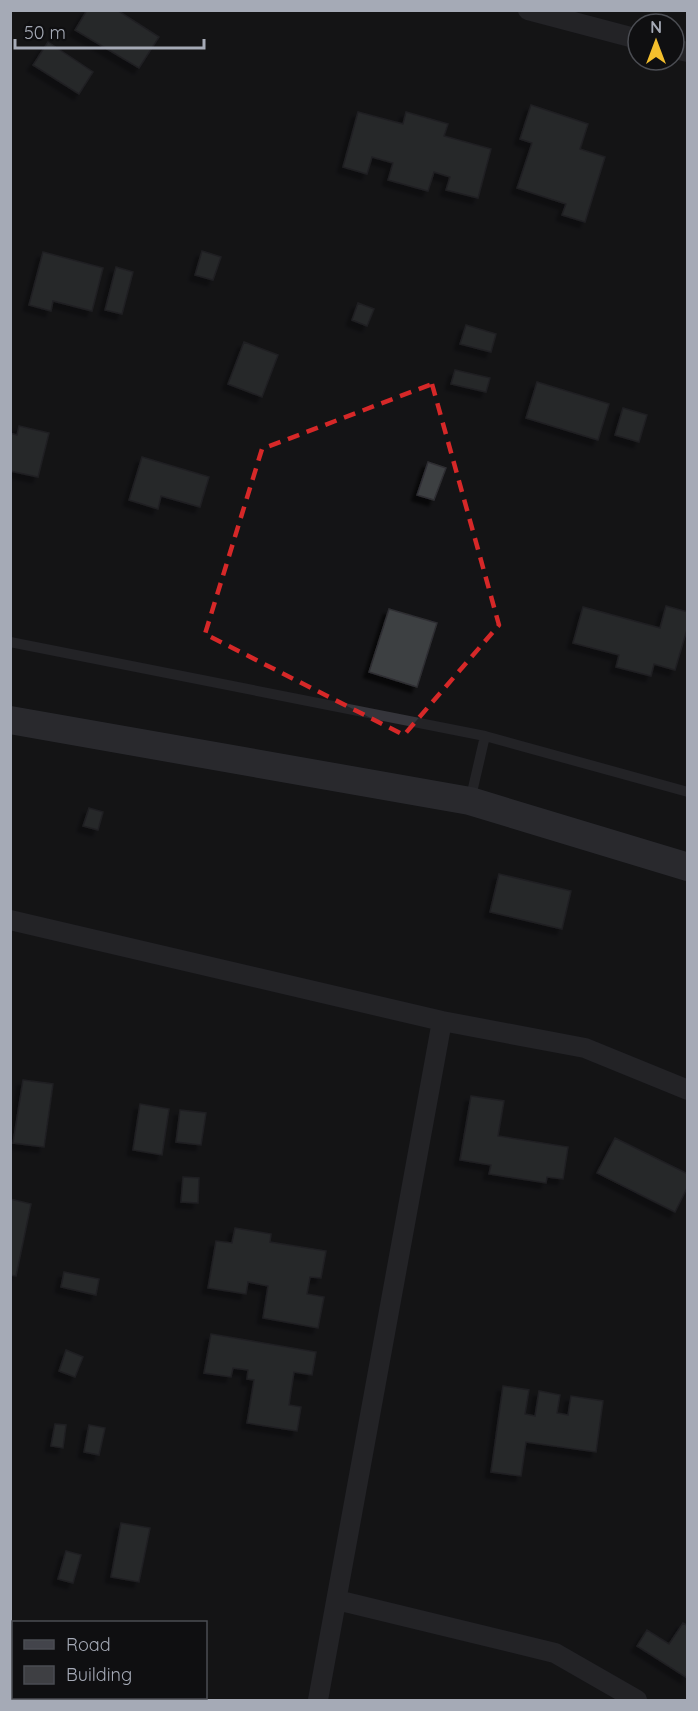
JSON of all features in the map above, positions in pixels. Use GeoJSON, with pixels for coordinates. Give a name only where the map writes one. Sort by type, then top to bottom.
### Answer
{"type":"FeatureCollection","features":[{"type":"Feature","properties":{"kind":"street"},"geometry":{"type":"LineString","coordinates":[[528,10],[626,36]]}},
{"type":"Feature","properties":{"kind":"street"},"geometry":{"type":"LineString","coordinates":[[10,720],[470,801],[687,867]]}},
{"type":"Feature","properties":{"kind":"street"},"geometry":{"type":"LineString","coordinates":[[10,920],[442,1021],[585,1048],[687,1089]]}},
{"type":"Feature","properties":{"kind":"street"},"geometry":{"type":"LineString","coordinates":[[318,1701],[442,1021]]}},
{"type":"Feature","properties":{"kind":"street"},"geometry":{"type":"LineString","coordinates":[[337,1600],[555,1653],[637,1701]]}},
{"type":"Feature","properties":{"kind":"lane"},"geometry":{"type":"LineString","coordinates":[[10,642],[485,736],[687,792]]}},
{"type":"Feature","properties":{"kind":"lane"},"geometry":{"type":"LineString","coordinates":[[470,801],[485,736]]}},
{"type":"Feature","properties":{"kind":"highlighted area"},"geometry":{"type":"Polygon","coordinates":[[[432,384],[499,625],[404,735],[205,634],[262,449],[432,384]]]}},
{"type":"Feature","properties":{"kind":"building"},"geometry":{"type":"Polygon","coordinates":[[[87,10],[117,10],[159,37],[139,68],[75,30],[87,10]]]}},
{"type":"Feature","properties":{"kind":"building"},"geometry":{"type":"Polygon","coordinates":[[[48,42],[93,72],[79,94],[33,65],[48,42]]]}},
{"type":"Feature","properties":{"kind":"building"},"geometry":{"type":"Polygon","coordinates":[[[531,105],[588,124],[580,149],[605,157],[585,222],[562,215],[566,204],[517,188],[532,143],[520,139],[531,105]]]}},
{"type":"Feature","properties":{"kind":"building"},"geometry":{"type":"Polygon","coordinates":[[[358,112],[403,124],[406,112],[448,124],[444,136],[491,149],[478,198],[446,190],[450,177],[434,172],[428,191],[388,180],[393,163],[372,157],[367,174],[343,167],[358,112]]]}},
{"type":"Feature","properties":{"kind":"building"},"geometry":{"type":"Polygon","coordinates":[[[202,251],[221,257],[213,280],[195,275],[202,251]]]}},
{"type":"Feature","properties":{"kind":"building"},"geometry":{"type":"Polygon","coordinates":[[[43,252],[103,268],[92,311],[53,301],[51,311],[29,305],[43,252]]]}},
{"type":"Feature","properties":{"kind":"building"},"geometry":{"type":"Polygon","coordinates":[[[116,267],[133,272],[122,314],[105,310],[116,267]]]}},
{"type":"Feature","properties":{"kind":"building"},"geometry":{"type":"Polygon","coordinates":[[[358,303],[374,309],[367,326],[352,320],[358,303]]]}},
{"type":"Feature","properties":{"kind":"building"},"geometry":{"type":"Polygon","coordinates":[[[466,325],[496,334],[491,352],[460,344],[466,325]]]}},
{"type":"Feature","properties":{"kind":"building"},"geometry":{"type":"Polygon","coordinates":[[[244,342],[278,355],[262,397],[228,384],[244,342]]]}},
{"type":"Feature","properties":{"kind":"building"},"geometry":{"type":"Polygon","coordinates":[[[455,370],[490,378],[486,392],[451,384],[455,370]]]}},
{"type":"Feature","properties":{"kind":"building"},"geometry":{"type":"Polygon","coordinates":[[[537,382],[609,404],[598,440],[526,418],[537,382]]]}},
{"type":"Feature","properties":{"kind":"building"},"geometry":{"type":"Polygon","coordinates":[[[623,408],[647,415],[639,442],[615,435],[623,408]]]}},
{"type":"Feature","properties":{"kind":"building"},"geometry":{"type":"Polygon","coordinates":[[[19,426],[49,433],[38,477],[10,471],[10,433],[17,435],[19,426]]]}},
{"type":"Feature","properties":{"kind":"building"},"geometry":{"type":"Polygon","coordinates":[[[142,457],[209,477],[200,507],[161,496],[158,509],[129,500],[142,457]]]}},
{"type":"Feature","properties":{"kind":"building"},"geometry":{"type":"Polygon","coordinates":[[[428,462],[446,468],[434,500],[417,495],[428,462]]]}},
{"type":"Feature","properties":{"kind":"building"},"geometry":{"type":"Polygon","coordinates":[[[666,606],[688,612],[688,626],[675,670],[654,664],[651,676],[616,667],[619,655],[573,643],[583,607],[660,628],[666,606]]]}},
{"type":"Feature","properties":{"kind":"building"},"geometry":{"type":"Polygon","coordinates":[[[389,609],[437,623],[417,687],[369,672],[389,609]]]}},
{"type":"Feature","properties":{"kind":"building"},"geometry":{"type":"Polygon","coordinates":[[[89,808],[103,812],[98,830],[83,826],[89,808]]]}},
{"type":"Feature","properties":{"kind":"building"},"geometry":{"type":"Polygon","coordinates":[[[499,874],[571,891],[562,929],[490,912],[499,874]]]}},
{"type":"Feature","properties":{"kind":"building"},"geometry":{"type":"Polygon","coordinates":[[[23,1080],[53,1084],[44,1147],[13,1143],[23,1080]]]}},
{"type":"Feature","properties":{"kind":"building"},"geometry":{"type":"Polygon","coordinates":[[[471,1096],[504,1101],[498,1136],[568,1147],[563,1179],[547,1177],[546,1183],[489,1174],[491,1165],[460,1160],[471,1096]]]}},
{"type":"Feature","properties":{"kind":"building"},"geometry":{"type":"Polygon","coordinates":[[[140,1104],[169,1109],[162,1155],[133,1150],[140,1104]]]}},
{"type":"Feature","properties":{"kind":"building"},"geometry":{"type":"Polygon","coordinates":[[[180,1110],[206,1113],[201,1145],[176,1142],[180,1110]]]}},
{"type":"Feature","properties":{"kind":"building"},"geometry":{"type":"Polygon","coordinates":[[[615,1138],[688,1174],[688,1186],[675,1212],[597,1173],[615,1138]]]}},
{"type":"Feature","properties":{"kind":"building"},"geometry":{"type":"Polygon","coordinates":[[[183,1177],[199,1178],[198,1203],[181,1202],[183,1177]]]}},
{"type":"Feature","properties":{"kind":"building"},"geometry":{"type":"Polygon","coordinates":[[[10,1199],[31,1204],[16,1276],[10,1275],[10,1199]]]}},
{"type":"Feature","properties":{"kind":"building"},"geometry":{"type":"Polygon","coordinates":[[[235,1228],[271,1234],[270,1242],[326,1251],[321,1278],[310,1277],[307,1294],[324,1297],[318,1328],[263,1318],[268,1286],[248,1282],[246,1294],[208,1288],[216,1241],[232,1243],[235,1228]]]}},
{"type":"Feature","properties":{"kind":"building"},"geometry":{"type":"Polygon","coordinates":[[[64,1272],[99,1279],[96,1295],[61,1287],[64,1272]]]}},
{"type":"Feature","properties":{"kind":"building"},"geometry":{"type":"Polygon","coordinates":[[[211,1334],[316,1352],[312,1375],[294,1372],[289,1405],[301,1407],[297,1431],[247,1423],[254,1380],[247,1379],[248,1370],[233,1368],[231,1377],[204,1373],[211,1334]]]}},
{"type":"Feature","properties":{"kind":"building"},"geometry":{"type":"Polygon","coordinates":[[[66,1350],[83,1357],[75,1377],[59,1371],[66,1350]]]}},
{"type":"Feature","properties":{"kind":"building"},"geometry":{"type":"Polygon","coordinates":[[[503,1386],[529,1390],[525,1414],[535,1416],[539,1391],[560,1395],[557,1413],[568,1415],[571,1396],[603,1401],[596,1452],[526,1442],[521,1476],[491,1472],[503,1386]]]}},
{"type":"Feature","properties":{"kind":"building"},"geometry":{"type":"Polygon","coordinates":[[[55,1424],[66,1425],[63,1448],[51,1446],[55,1424]]]}},
{"type":"Feature","properties":{"kind":"building"},"geometry":{"type":"Polygon","coordinates":[[[89,1425],[105,1428],[99,1455],[84,1452],[89,1425]]]}},
{"type":"Feature","properties":{"kind":"building"},"geometry":{"type":"Polygon","coordinates":[[[121,1523],[150,1528],[139,1582],[111,1577],[121,1523]]]}},
{"type":"Feature","properties":{"kind":"building"},"geometry":{"type":"Polygon","coordinates":[[[66,1551],[81,1555],[73,1583],[58,1579],[66,1551]]]}},
{"type":"Feature","properties":{"kind":"building"},"geometry":{"type":"Polygon","coordinates":[[[683,1623],[688,1626],[687,1678],[637,1646],[647,1630],[669,1644],[683,1623]]]}}]}
